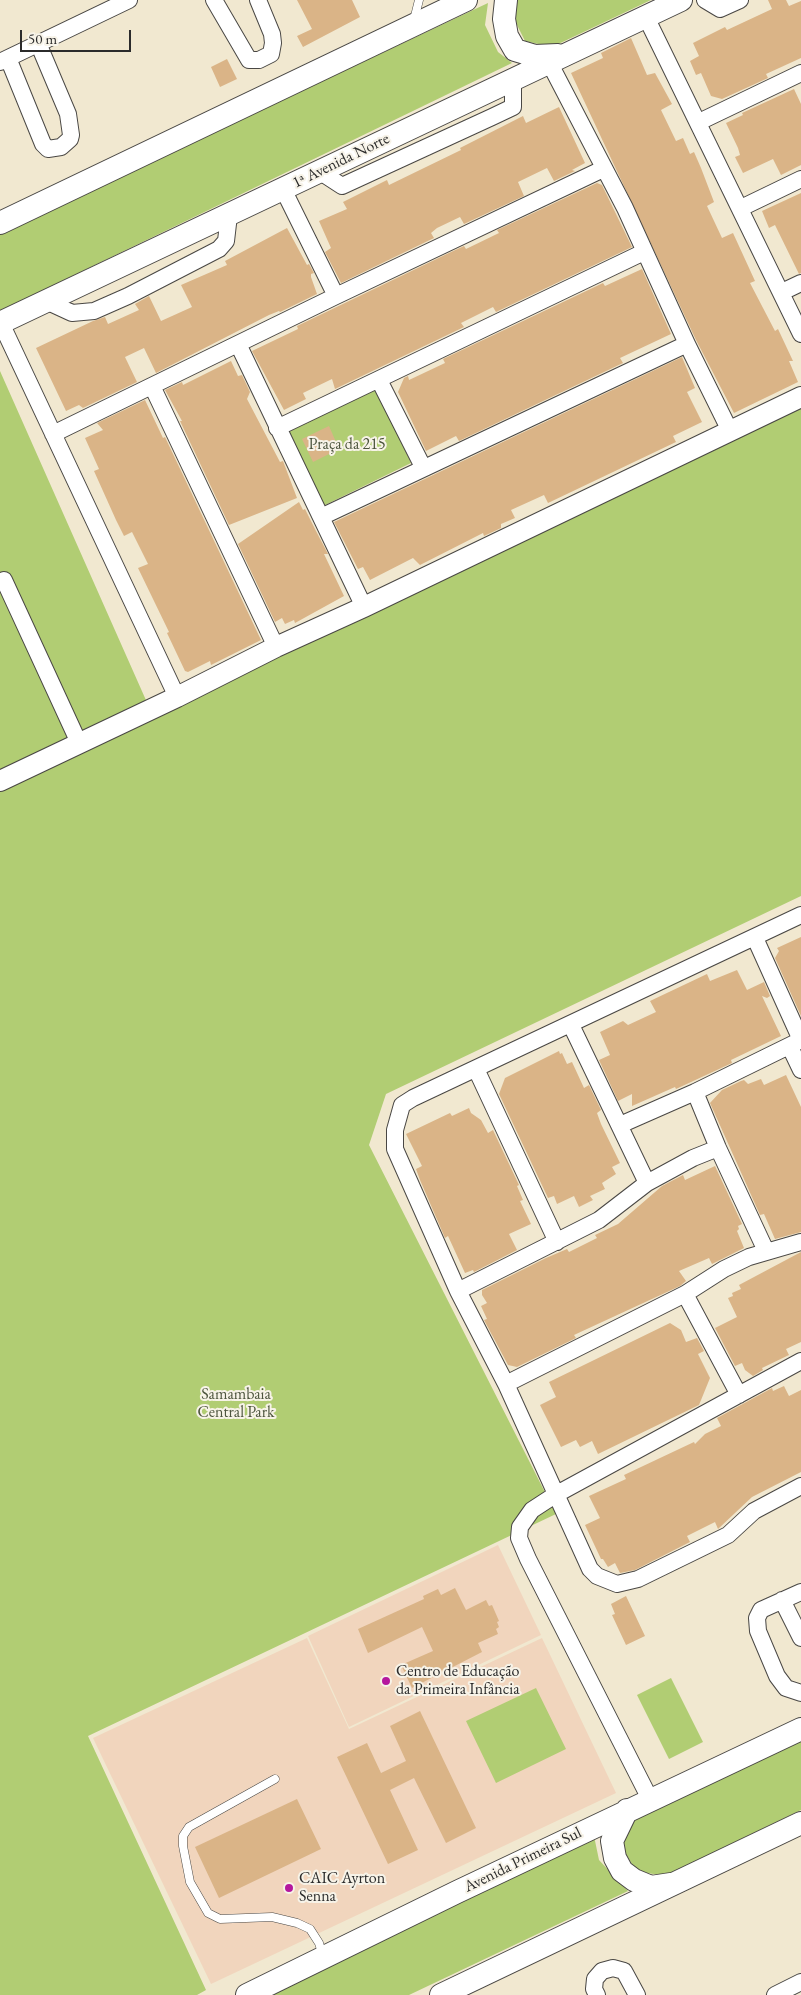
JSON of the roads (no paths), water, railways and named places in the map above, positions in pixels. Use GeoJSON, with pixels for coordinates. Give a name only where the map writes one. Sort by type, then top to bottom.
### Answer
{"type":"FeatureCollection","features":[{"type":"Feature","properties":{"kind":"main road"},"geometry":{"type":"LineString","coordinates":[[506,0],[504,19],[506,36],[515,50],[535,56],[570,54]]}},
{"type":"Feature","properties":{"kind":"main road","name":"1ᵃ Avenida Norte"},"geometry":{"type":"LineString","coordinates":[[0,323],[681,0]]}},
{"type":"Feature","properties":{"kind":"main road"},"geometry":{"type":"LineString","coordinates":[[0,223],[462,1]]}},
{"type":"Feature","properties":{"kind":"main road","name":"Avenida Primeira Sul"},"geometry":{"type":"LineString","coordinates":[[247,1995],[627,1810],[801,1728]]}},
{"type":"Feature","properties":{"kind":"main road"},"geometry":{"type":"LineString","coordinates":[[627,1810],[612,1841],[615,1858],[622,1871],[634,1880],[651,1887],[678,1883]]}},
{"type":"Feature","properties":{"kind":"main road"},"geometry":{"type":"LineString","coordinates":[[441,1995],[801,1824]]}},
{"type":"Feature","properties":{"kind":"street"},"geometry":{"type":"LineString","coordinates":[[38,43],[68,114],[71,135],[70,139],[61,147],[48,149],[43,144],[4,60],[38,43],[129,0]]}},
{"type":"Feature","properties":{"kind":"street"},"geometry":{"type":"LineString","coordinates":[[214,0],[249,60],[259,60],[271,54],[273,43],[272,34],[258,0]]}},
{"type":"Feature","properties":{"kind":"street"},"geometry":{"type":"LineString","coordinates":[[706,0],[720,9],[740,0]]}},
{"type":"Feature","properties":{"kind":"street"},"geometry":{"type":"LineString","coordinates":[[646,17],[801,334]]}},
{"type":"Feature","properties":{"kind":"street"},"geometry":{"type":"LineString","coordinates":[[549,62],[625,208],[687,344],[730,431]]}},
{"type":"Feature","properties":{"kind":"street"},"geometry":{"type":"LineString","coordinates":[[699,122],[801,74]]}},
{"type":"Feature","properties":{"kind":"street"},"geometry":{"type":"LineString","coordinates":[[53,434],[603,168]]}},
{"type":"Feature","properties":{"kind":"street"},"geometry":{"type":"LineString","coordinates":[[741,208],[801,179]]}},
{"type":"Feature","properties":{"kind":"street"},"geometry":{"type":"LineString","coordinates":[[283,189],[336,296]]}},
{"type":"Feature","properties":{"kind":"street"},"geometry":{"type":"LineString","coordinates":[[46,301],[72,313],[94,311],[128,296],[219,249],[226,241],[229,215]]}},
{"type":"Feature","properties":{"kind":"street"},"geometry":{"type":"LineString","coordinates":[[277,428],[644,252]]}},
{"type":"Feature","properties":{"kind":"street"},"geometry":{"type":"LineString","coordinates":[[782,292],[801,283]]}},
{"type":"Feature","properties":{"kind":"street"},"geometry":{"type":"LineString","coordinates":[[0,323],[177,697]]}},
{"type":"Feature","properties":{"kind":"street"},"geometry":{"type":"LineString","coordinates":[[238,344],[364,607]]}},
{"type":"Feature","properties":{"kind":"street"},"geometry":{"type":"LineString","coordinates":[[321,517],[423,467],[687,344]]}},
{"type":"Feature","properties":{"kind":"street"},"geometry":{"type":"LineString","coordinates":[[379,380],[423,467]]}},
{"type":"Feature","properties":{"kind":"street"},"geometry":{"type":"LineString","coordinates":[[152,386],[276,646]]}},
{"type":"Feature","properties":{"kind":"street"},"geometry":{"type":"LineString","coordinates":[[0,781],[177,697],[276,646],[364,607],[801,397]]}},
{"type":"Feature","properties":{"kind":"street"},"geometry":{"type":"LineString","coordinates":[[4,580],[79,742]]}},
{"type":"Feature","properties":{"kind":"street"},"geometry":{"type":"LineString","coordinates":[[801,915],[402,1105],[395,1130],[395,1149],[458,1290],[506,1384],[590,1569],[606,1581],[617,1584],[638,1579],[728,1535],[754,1511],[801,1486]]}},
{"type":"Feature","properties":{"kind":"street"},"geometry":{"type":"LineString","coordinates":[[755,938],[797,1042],[801,1070]]}},
{"type":"Feature","properties":{"kind":"street"},"geometry":{"type":"LineString","coordinates":[[571,1025],[647,1183]]}},
{"type":"Feature","properties":{"kind":"street"},"geometry":{"type":"LineString","coordinates":[[620,1125],[695,1092],[797,1042]]}},
{"type":"Feature","properties":{"kind":"street"},"geometry":{"type":"LineString","coordinates":[[476,1069],[557,1242]]}},
{"type":"Feature","properties":{"kind":"street"},"geometry":{"type":"LineString","coordinates":[[695,1092],[718,1148],[766,1251]]}},
{"type":"Feature","properties":{"kind":"street"},"geometry":{"type":"LineString","coordinates":[[458,1290],[598,1220],[647,1183],[693,1158],[718,1148]]}},
{"type":"Feature","properties":{"kind":"street"},"geometry":{"type":"LineString","coordinates":[[506,1384],[685,1294],[724,1269],[766,1251],[801,1242]]}},
{"type":"Feature","properties":{"kind":"street"},"geometry":{"type":"LineString","coordinates":[[685,1294],[739,1395]]}},
{"type":"Feature","properties":{"kind":"street"},"geometry":{"type":"LineString","coordinates":[[650,1799],[519,1538],[520,1527],[532,1510],[555,1495],[801,1361]]}},
{"type":"Feature","properties":{"kind":"street"},"geometry":{"type":"LineString","coordinates":[[801,1592],[761,1610],[757,1618],[758,1631],[777,1676],[786,1688],[797,1694],[801,1693]]}},
{"type":"Feature","properties":{"kind":"street"},"geometry":{"type":"LineString","coordinates":[[782,1600],[801,1638]]}},
{"type":"Feature","properties":{"kind":"street"},"geometry":{"type":"LineString","coordinates":[[597,1995],[594,1989],[595,1979],[602,1971],[613,1968],[624,1971],[637,1995]]}},
{"type":"Feature","properties":{"kind":"street"},"geometry":{"type":"LineString","coordinates":[[775,1995],[801,1982]]}},
{"type":"Feature","properties":{"kind":"lane"},"geometry":{"type":"LineString","coordinates":[[414,24],[419,0]]}},
{"type":"Feature","properties":{"kind":"lane"},"geometry":{"type":"LineString","coordinates":[[275,1779],[189,1827],[183,1836],[183,1846],[190,1882],[208,1913],[220,1919],[272,1917],[297,1923],[310,1929],[319,1943],[324,1958]]}},
{"type":"Feature","properties":{"kind":"place","name":"Centro de Educação da Primeira Infância"},"geometry":{"type":"Point","coordinates":[386,1681]}},
{"type":"Feature","properties":{"kind":"place","name":"CAIC Ayrton Senna"},"geometry":{"type":"Point","coordinates":[289,1888]}},
{"type":"Feature","properties":{"kind":"park label","name":"Praça da 215"},"geometry":{"type":"Point","coordinates":[347,445]}},
{"type":"Feature","properties":{"kind":"park label","name":"Samambaia Central Park"},"geometry":{"type":"Point","coordinates":[236,1404]}}]}
